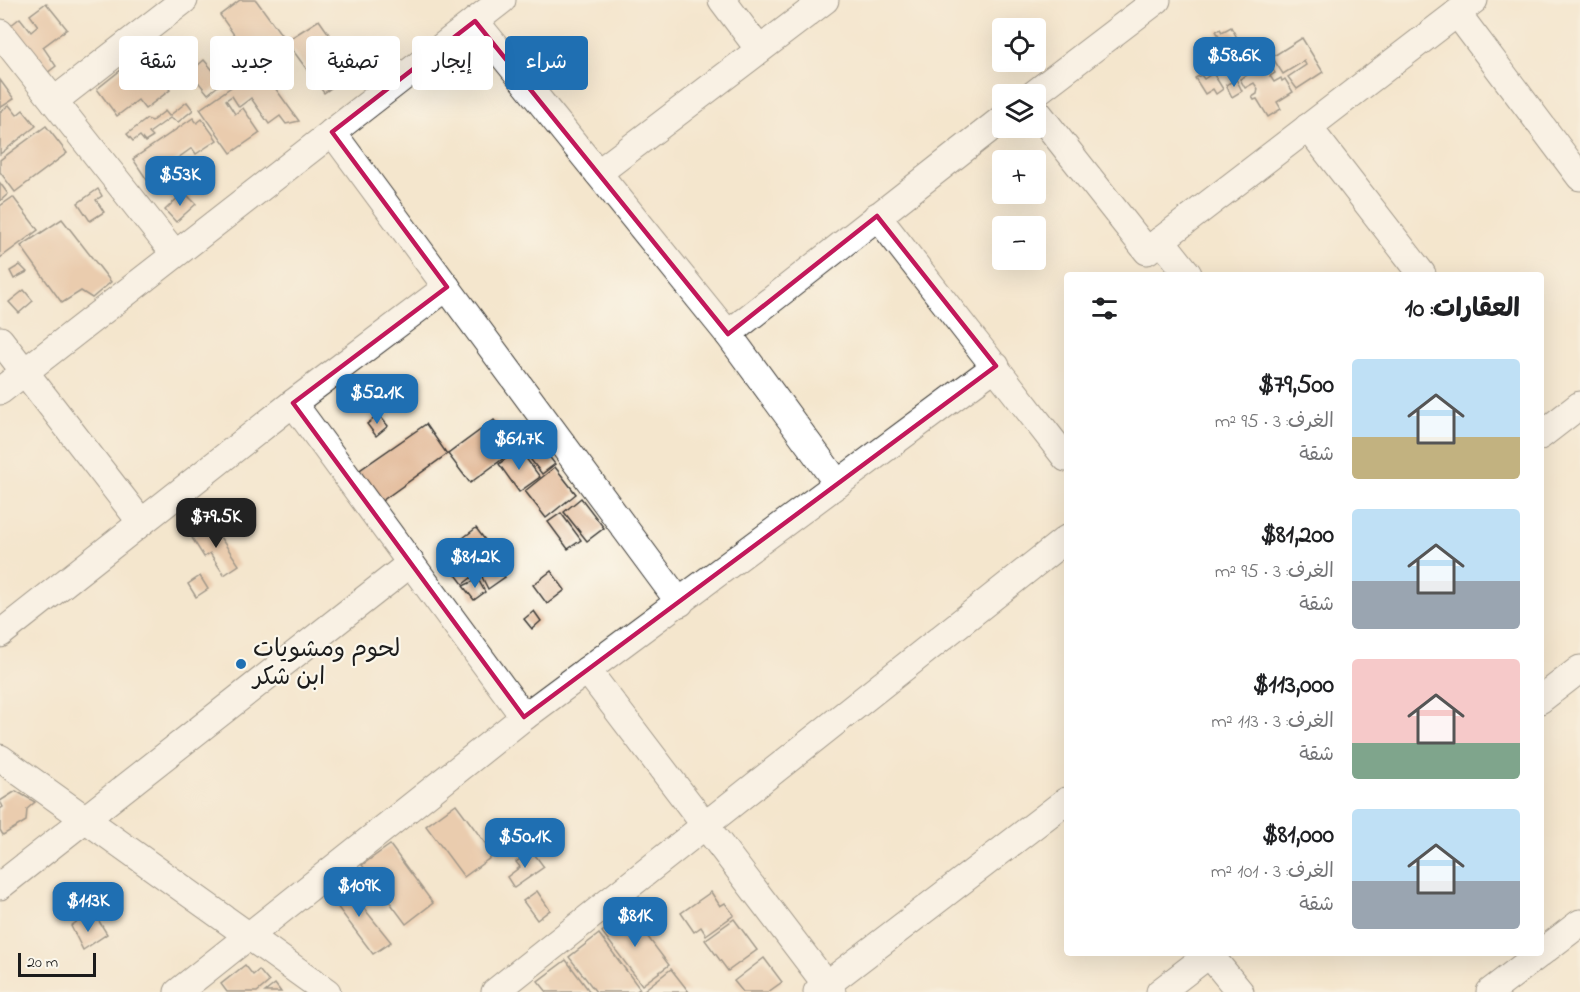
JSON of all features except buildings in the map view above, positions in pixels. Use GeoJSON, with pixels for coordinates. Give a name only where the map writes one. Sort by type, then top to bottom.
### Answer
{"type":"FeatureCollection","features":[{"type":"Feature","properties":{"kind":"street"},"geometry":{"type":"LineString","coordinates":[[54,101],[184,0]]}},
{"type":"Feature","properties":{"kind":"street"},"geometry":{"type":"LineString","coordinates":[[0,391],[502,0]]}},
{"type":"Feature","properties":{"kind":"street"},"geometry":{"type":"LineString","coordinates":[[722,0],[758,48]]}},
{"type":"Feature","properties":{"kind":"street"},"geometry":{"type":"LineString","coordinates":[[598,172],[758,48],[825,0]]}},
{"type":"Feature","properties":{"kind":"street"},"geometry":{"type":"LineString","coordinates":[[1046,85],[1157,0]]}},
{"type":"Feature","properties":{"kind":"street"},"geometry":{"type":"LineString","coordinates":[[1046,123],[1147,251],[1466,7],[1580,177]]}},
{"type":"Feature","properties":{"kind":"street"},"geometry":{"type":"LineString","coordinates":[[475,21],[728,334],[838,484]]}},
{"type":"Feature","properties":{"kind":"street"},"geometry":{"type":"LineString","coordinates":[[0,33],[176,254]]}},
{"type":"Feature","properties":{"kind":"street"},"geometry":{"type":"LineString","coordinates":[[1308,127],[1420,272]]}},
{"type":"Feature","properties":{"kind":"street"},"geometry":{"type":"LineString","coordinates":[[728,334],[992,128]]}},
{"type":"Feature","properties":{"kind":"street"},"geometry":{"type":"LineString","coordinates":[[332,132],[680,603]]}},
{"type":"Feature","properties":{"kind":"street"},"geometry":{"type":"LineString","coordinates":[[877,216],[1064,455]]}},
{"type":"Feature","properties":{"kind":"street"},"geometry":{"type":"LineString","coordinates":[[1161,240],[1186,272]]}},
{"type":"Feature","properties":{"kind":"street"},"geometry":{"type":"LineString","coordinates":[[0,634],[293,403],[447,287]]}},
{"type":"Feature","properties":{"kind":"street"},"geometry":{"type":"LineString","coordinates":[[0,340],[141,522]]}},
{"type":"Feature","properties":{"kind":"street"},"geometry":{"type":"LineString","coordinates":[[178,992],[524,717],[996,366]]}},
{"type":"Feature","properties":{"kind":"street"},"geometry":{"type":"LineString","coordinates":[[293,403],[524,717]]}},
{"type":"Feature","properties":{"kind":"street"},"geometry":{"type":"LineString","coordinates":[[1544,431],[1580,405]]}},
{"type":"Feature","properties":{"kind":"street"},"geometry":{"type":"LineString","coordinates":[[495,992],[1064,540]]}},
{"type":"Feature","properties":{"kind":"street"},"geometry":{"type":"LineString","coordinates":[[0,886],[411,563]]}},
{"type":"Feature","properties":{"kind":"street"},"geometry":{"type":"LineString","coordinates":[[587,670],[705,825],[825,989],[1064,803]]}},
{"type":"Feature","properties":{"kind":"street"},"geometry":{"type":"LineString","coordinates":[[1544,697],[1577,676]]}},
{"type":"Feature","properties":{"kind":"street"},"geometry":{"type":"LineString","coordinates":[[0,758],[327,992]]}},
{"type":"Feature","properties":{"kind":"street"},"geometry":{"type":"LineString","coordinates":[[1544,951],[1580,923]]}},
{"type":"Feature","properties":{"kind":"street"},"geometry":{"type":"LineString","coordinates":[[1160,992],[1206,956]]}},
{"type":"Feature","properties":{"kind":"street"},"geometry":{"type":"LineString","coordinates":[[1212,956],[1240,992]]}},
{"type":"Feature","properties":{"kind":"street"},"geometry":{"type":"LineString","coordinates":[[1490,992],[1537,956]]}},
{"type":"Feature","properties":{"kind":"highlighted area"},"geometry":{"type":"Polygon","coordinates":[[[475,21],[728,334],[877,216],[996,366],[524,717],[293,403],[447,287],[332,132],[475,21]]]}},
{"type":"Feature","properties":{"kind":"place","name":"لحوم ومشويات ابن شكر"},"geometry":{"type":"Point","coordinates":[241,664]}}]}
